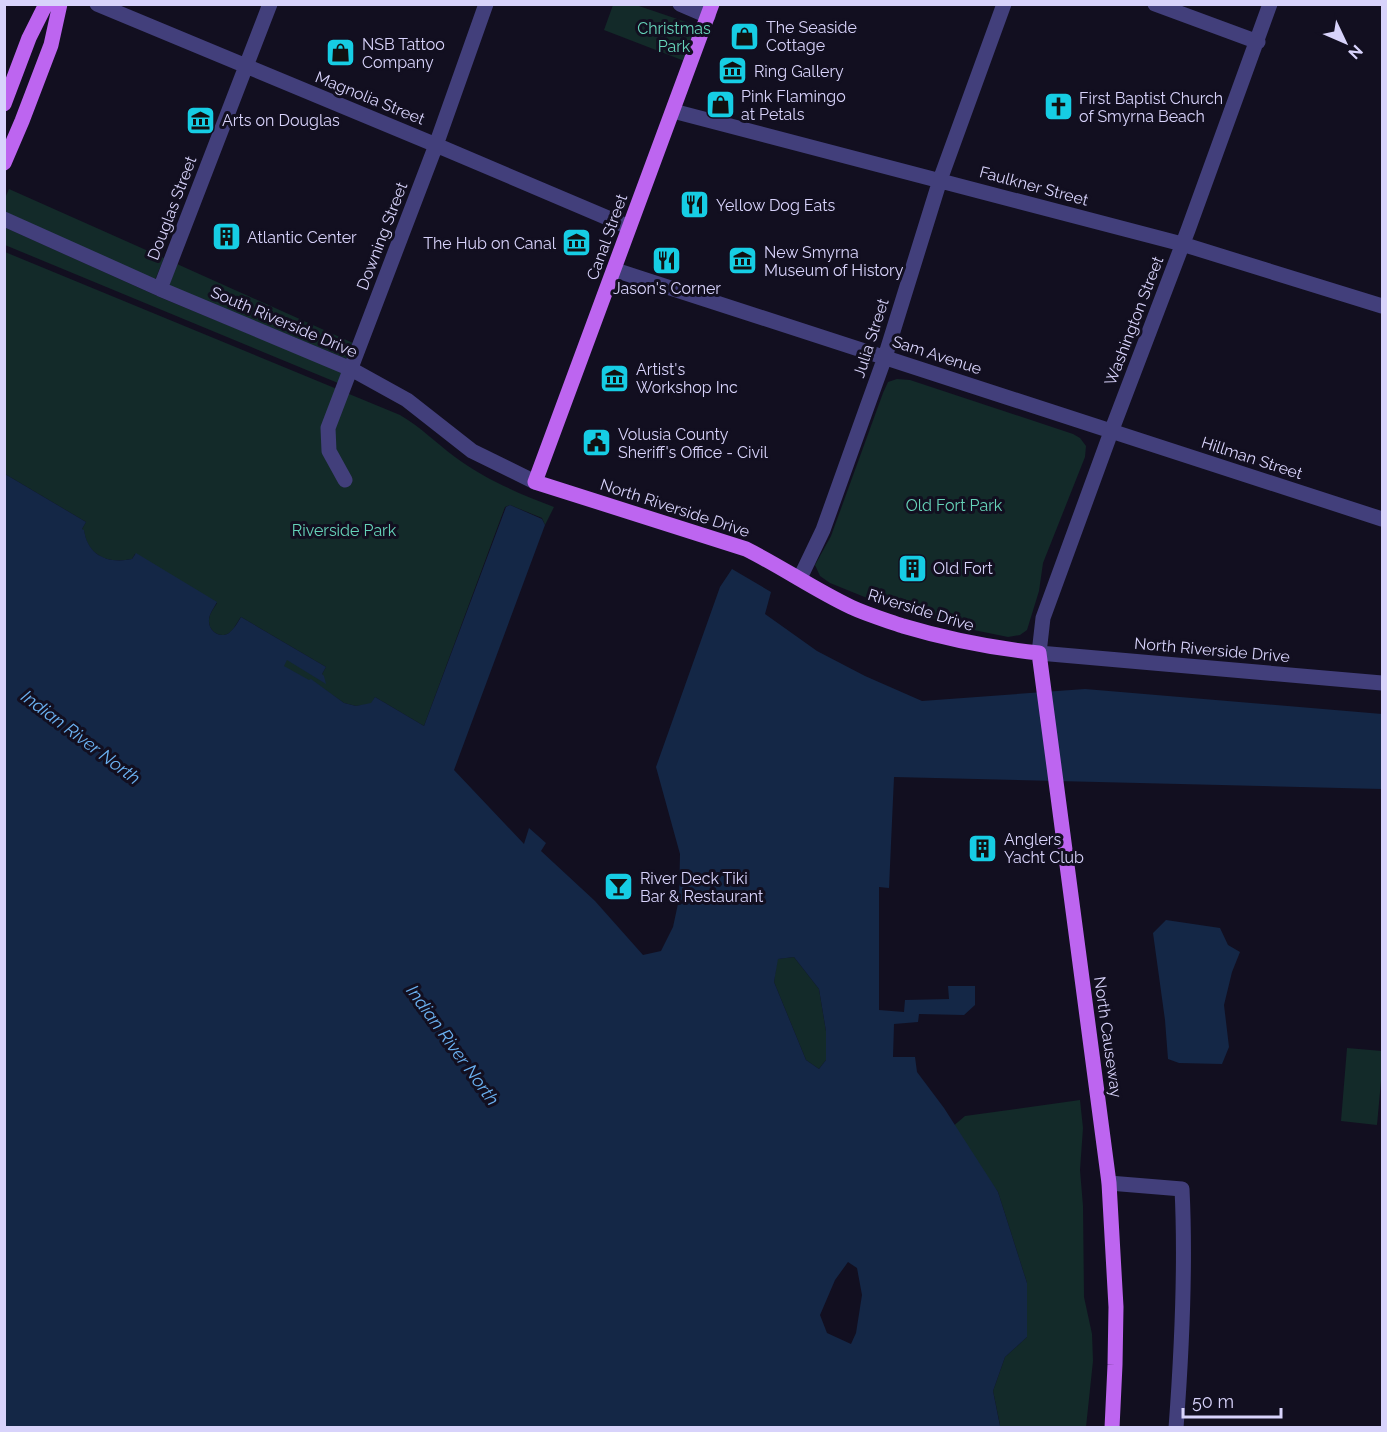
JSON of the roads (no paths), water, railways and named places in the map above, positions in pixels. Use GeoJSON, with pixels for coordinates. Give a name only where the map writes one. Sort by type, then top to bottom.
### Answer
{"type":"FeatureCollection","features":[{"type":"Feature","properties":{"kind":"main road"},"geometry":{"type":"LineString","coordinates":[[4,104],[29,38],[46,4]]}},
{"type":"Feature","properties":{"kind":"main road"},"geometry":{"type":"LineString","coordinates":[[4,163],[51,45],[60,4]]}},
{"type":"Feature","properties":{"kind":"main road","name":"Canal Street"},"geometry":{"type":"LineString","coordinates":[[535,482],[710,10]]}},
{"type":"Feature","properties":{"kind":"main road","name":"North Riverside Drive"},"geometry":{"type":"LineString","coordinates":[[535,482],[746,549],[800,578]]}},
{"type":"Feature","properties":{"kind":"main road","name":"Riverside Drive"},"geometry":{"type":"LineString","coordinates":[[800,578],[854,608],[883,620],[975,645],[1039,653]]}},
{"type":"Feature","properties":{"kind":"main road","name":"North Causeway"},"geometry":{"type":"LineString","coordinates":[[1039,653],[1109,1183],[1116,1307],[1112,1428]]}},
{"type":"Feature","properties":{"kind":"street","name":"Magnolia Street"},"geometry":{"type":"LineString","coordinates":[[97,4],[629,227]]}},
{"type":"Feature","properties":{"kind":"street","name":"Douglas Street"},"geometry":{"type":"LineString","coordinates":[[160,289],[270,4]]}},
{"type":"Feature","properties":{"kind":"street","name":"Downing Street"},"geometry":{"type":"LineString","coordinates":[[345,480],[329,451],[328,428],[436,145],[486,4]]}},
{"type":"Feature","properties":{"kind":"street"},"geometry":{"type":"LineString","coordinates":[[680,4],[710,10]]}},
{"type":"Feature","properties":{"kind":"street","name":"Julia Street"},"geometry":{"type":"LineString","coordinates":[[800,578],[823,530],[885,357],[940,180],[1004,4]]}},
{"type":"Feature","properties":{"kind":"street"},"geometry":{"type":"LineString","coordinates":[[1155,4],[1258,42]]}},
{"type":"Feature","properties":{"kind":"street","name":"Washington Street"},"geometry":{"type":"LineString","coordinates":[[1039,653],[1043,618],[1258,42],[1270,4]]}},
{"type":"Feature","properties":{"kind":"street","name":"Faulkner Street"},"geometry":{"type":"LineString","coordinates":[[673,111],[1182,244],[1383,306]]}},
{"type":"Feature","properties":{"kind":"street","name":"South Riverside Drive"},"geometry":{"type":"LineString","coordinates":[[4,219],[160,289],[351,369],[407,400],[472,451],[535,482]]}},
{"type":"Feature","properties":{"kind":"street","name":"Sam Avenue"},"geometry":{"type":"LineString","coordinates":[[615,270],[1111,432]]}},
{"type":"Feature","properties":{"kind":"street","name":"Hillman Street"},"geometry":{"type":"LineString","coordinates":[[1111,432],[1383,519]]}},
{"type":"Feature","properties":{"kind":"street","name":"North Riverside Drive"},"geometry":{"type":"LineString","coordinates":[[1039,653],[1383,683]]}},
{"type":"Feature","properties":{"kind":"street"},"geometry":{"type":"LineString","coordinates":[[1109,1183],[1182,1189],[1184,1230],[1182,1348],[1176,1428]]}},
{"type":"Feature","properties":{"kind":"water","name":"Indian River North"},"geometry":{"type":"Polygon","coordinates":[[[5,474],[86,522],[82,529],[86,539],[100,556],[123,560],[132,559],[136,553],[217,602],[209,620],[210,628],[215,633],[226,635],[241,617],[326,667],[322,674],[326,684],[287,660],[284,666],[311,679],[344,703],[356,706],[371,703],[375,697],[424,726],[506,507],[510,505],[542,519],[545,525],[454,770],[524,844],[529,828],[546,843],[541,851],[595,901],[643,955],[661,951],[673,927],[679,899],[680,854],[656,767],[720,587],[732,569],[771,592],[765,614],[817,651],[865,676],[922,701],[1085,689],[1382,714],[1382,789],[894,777],[889,888],[879,887],[879,1010],[904,1012],[905,1000],[949,999],[948,986],[975,986],[975,1005],[964,1015],[919,1014],[918,1022],[894,1024],[893,1057],[915,1057],[917,1072],[944,1108],[998,1192],[1027,1283],[1027,1337],[1005,1357],[993,1391],[999,1427],[5,1428],[4,1337],[6,1329],[4,1324],[5,474]],[[794,957],[778,959],[774,982],[806,1060],[819,1069],[826,1060],[826,1031],[819,989],[794,957]],[[848,1262],[835,1280],[820,1315],[827,1333],[851,1344],[856,1333],[862,1295],[857,1268],[848,1262]]]}},
{"type":"Feature","properties":{"kind":"water"},"geometry":{"type":"Polygon","coordinates":[[[1166,920],[1220,928],[1228,945],[1240,952],[1232,972],[1224,1005],[1229,1047],[1222,1064],[1179,1063],[1168,1059],[1153,933],[1166,920]]]}},
{"type":"Feature","properties":{"kind":"place","name":"The Seaside Cottage"},"geometry":{"type":"Point","coordinates":[745,36]}},
{"type":"Feature","properties":{"kind":"place","name":"NSB Tattoo Company"},"geometry":{"type":"Point","coordinates":[341,53]}},
{"type":"Feature","properties":{"kind":"place","name":"Ring Gallery"},"geometry":{"type":"Point","coordinates":[733,71]}},
{"type":"Feature","properties":{"kind":"place","name":"Pink Flamingo at Petals"},"geometry":{"type":"Point","coordinates":[720,105]}},
{"type":"Feature","properties":{"kind":"place","name":"First Baptist Church of Smyrna Beach"},"geometry":{"type":"Point","coordinates":[1058,107]}},
{"type":"Feature","properties":{"kind":"place","name":"Arts on Douglas"},"geometry":{"type":"Point","coordinates":[201,120]}},
{"type":"Feature","properties":{"kind":"place","name":"Yellow Dog Eats"},"geometry":{"type":"Point","coordinates":[695,205]}},
{"type":"Feature","properties":{"kind":"place","name":"Atlantic Center"},"geometry":{"type":"Point","coordinates":[226,237]}},
{"type":"Feature","properties":{"kind":"place","name":"The Hub on Canal"},"geometry":{"type":"Point","coordinates":[577,243]}},
{"type":"Feature","properties":{"kind":"place","name":"Jason's Corner"},"geometry":{"type":"Point","coordinates":[667,260]}},
{"type":"Feature","properties":{"kind":"place","name":"New Smyrna Museum of History"},"geometry":{"type":"Point","coordinates":[743,261]}},
{"type":"Feature","properties":{"kind":"place","name":"Artist's Workshop Inc"},"geometry":{"type":"Point","coordinates":[615,378]}},
{"type":"Feature","properties":{"kind":"place","name":"Volusia County Sheriff's Office - Civil"},"geometry":{"type":"Point","coordinates":[597,443]}},
{"type":"Feature","properties":{"kind":"place","name":"Old Fort"},"geometry":{"type":"Point","coordinates":[912,568]}},
{"type":"Feature","properties":{"kind":"place","name":"Anglers Yacht Club"},"geometry":{"type":"Point","coordinates":[983,848]}},
{"type":"Feature","properties":{"kind":"place","name":"River Deck Tiki Bar & Restaurant"},"geometry":{"type":"Point","coordinates":[619,887]}},
{"type":"Feature","properties":{"kind":"park label","name":"Christmas Park"},"geometry":{"type":"Point","coordinates":[674,37]}},
{"type":"Feature","properties":{"kind":"park label","name":"Old Fort Park"},"geometry":{"type":"Point","coordinates":[954,505]}},
{"type":"Feature","properties":{"kind":"park label","name":"Riverside Park"},"geometry":{"type":"Point","coordinates":[344,530]}}]}
